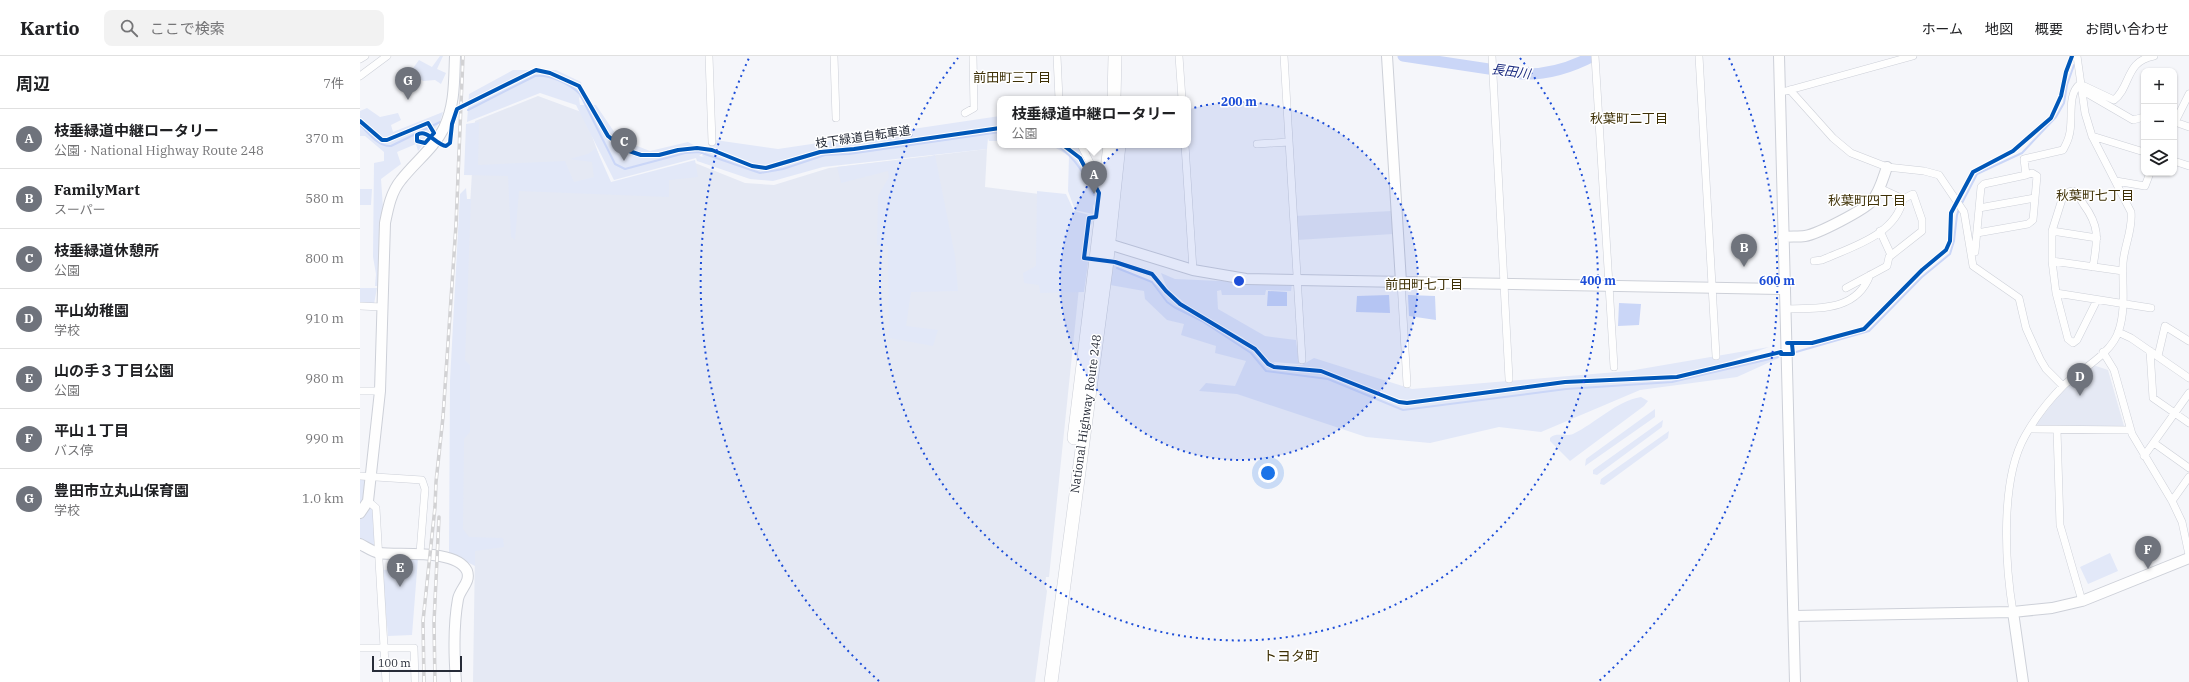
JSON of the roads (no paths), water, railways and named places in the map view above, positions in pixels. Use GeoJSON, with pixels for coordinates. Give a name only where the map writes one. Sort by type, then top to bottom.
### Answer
{"type":"FeatureCollection","features":[{"type":"Feature","properties":{"kind":"highway"},"geometry":{"type":"LineString","coordinates":[[1114,96],[1115,56]]}},
{"type":"Feature","properties":{"kind":"highway"},"geometry":{"type":"LineString","coordinates":[[1122,96],[1123,56]]}},
{"type":"Feature","properties":{"kind":"highway","name":"National Highway Route 248"},"geometry":{"type":"LineString","coordinates":[[1051,682],[1103,242],[1104,190],[1110,148]]}},
{"type":"Feature","properties":{"kind":"highway","name":"National Highway Route 248"},"geometry":{"type":"LineString","coordinates":[[1044,682],[1103,242],[1119,148]]}},
{"type":"Feature","properties":{"kind":"street"},"geometry":{"type":"LineString","coordinates":[[360,59],[365,56]]}},
{"type":"Feature","properties":{"kind":"street"},"geometry":{"type":"LineString","coordinates":[[360,76],[387,56]]}},
{"type":"Feature","properties":{"kind":"street"},"geometry":{"type":"LineString","coordinates":[[360,514],[368,500],[372,477],[380,391],[385,222],[390,199],[400,181],[428,151],[444,128],[453,99],[455,56]]}},
{"type":"Feature","properties":{"kind":"street"},"geometry":{"type":"LineString","coordinates":[[709,56],[712,142]]}},
{"type":"Feature","properties":{"kind":"street"},"geometry":{"type":"LineString","coordinates":[[834,56],[836,118]]}},
{"type":"Feature","properties":{"kind":"street"},"geometry":{"type":"LineString","coordinates":[[965,113],[974,108],[973,56]]}},
{"type":"Feature","properties":{"kind":"street"},"geometry":{"type":"LineString","coordinates":[[1057,56],[1059,96]]}},
{"type":"Feature","properties":{"kind":"street"},"geometry":{"type":"LineString","coordinates":[[1179,56],[1182,96]]}},
{"type":"Feature","properties":{"kind":"street"},"geometry":{"type":"LineString","coordinates":[[1284,56],[1296,280],[1302,360]]}},
{"type":"Feature","properties":{"kind":"street"},"geometry":{"type":"LineString","coordinates":[[1492,56],[1509,379]]}},
{"type":"Feature","properties":{"kind":"street"},"geometry":{"type":"LineString","coordinates":[[1699,56],[1716,356]]}},
{"type":"Feature","properties":{"kind":"street"},"geometry":{"type":"LineString","coordinates":[[1779,56],[1785,91],[1783,236],[1795,682]]}},
{"type":"Feature","properties":{"kind":"street"},"geometry":{"type":"LineString","coordinates":[[1785,91],[1913,56]]}},
{"type":"Feature","properties":{"kind":"street"},"geometry":{"type":"LineString","coordinates":[[2023,682],[2009,585],[2008,505],[2013,466],[2018,450],[2030,429],[2064,386],[2102,352],[2118,332],[2123,304],[2124,257],[2132,219],[2131,212],[2092,136],[2081,87],[2077,56]]}},
{"type":"Feature","properties":{"kind":"street"},"geometry":{"type":"LineString","coordinates":[[2026,175],[2024,159],[2063,150],[2070,135],[2072,106],[2076,88],[2081,87],[2114,100],[2133,67],[2148,57],[2154,56]]}},
{"type":"Feature","properties":{"kind":"street"},"geometry":{"type":"LineString","coordinates":[[1387,57],[1407,384]]}},
{"type":"Feature","properties":{"kind":"street"},"geometry":{"type":"LineString","coordinates":[[1595,57],[1614,367]]}},
{"type":"Feature","properties":{"kind":"street"},"geometry":{"type":"LineString","coordinates":[[2081,87],[2133,120],[2141,118]]}},
{"type":"Feature","properties":{"kind":"street"},"geometry":{"type":"LineString","coordinates":[[1785,91],[1800,103],[1844,148],[1851,153],[1887,167],[1934,172],[1942,178],[1961,206],[1973,266],[2019,298],[2026,328],[2040,359],[2046,369],[2064,386]]}},
{"type":"Feature","properties":{"kind":"street"},"geometry":{"type":"LineString","coordinates":[[2189,94],[2175,122],[2189,127]]}},
{"type":"Feature","properties":{"kind":"street"},"geometry":{"type":"LineString","coordinates":[[2092,136],[2141,151]]}},
{"type":"Feature","properties":{"kind":"street"},"geometry":{"type":"LineString","coordinates":[[1257,144],[1289,142]]}},
{"type":"Feature","properties":{"kind":"street"},"geometry":{"type":"LineString","coordinates":[[1083,148],[1104,190]]}},
{"type":"Feature","properties":{"kind":"street"},"geometry":{"type":"LineString","coordinates":[[1185,148],[1193,270]]}},
{"type":"Feature","properties":{"kind":"street"},"geometry":{"type":"LineString","coordinates":[[2177,162],[2189,166]]}},
{"type":"Feature","properties":{"kind":"street"},"geometry":{"type":"LineString","coordinates":[[1783,236],[1804,236],[1816,233],[1857,212],[1873,200],[1887,167]]}},
{"type":"Feature","properties":{"kind":"street"},"geometry":{"type":"LineString","coordinates":[[1975,252],[1981,187],[1984,184],[2032,173],[2037,176],[2033,220],[2028,224],[1977,233]]}},
{"type":"Feature","properties":{"kind":"street"},"geometry":{"type":"LineString","coordinates":[[2116,181],[2145,186],[2149,176]]}},
{"type":"Feature","properties":{"kind":"street"},"geometry":{"type":"LineString","coordinates":[[1879,188],[1903,199]]}},
{"type":"Feature","properties":{"kind":"street"},"geometry":{"type":"LineString","coordinates":[[2093,267],[2097,238],[2094,219],[2073,191],[2064,193],[2052,231],[2052,261],[2056,294],[2068,339],[2073,343],[2078,340],[2097,300]]}},
{"type":"Feature","properties":{"kind":"street"},"geometry":{"type":"LineString","coordinates":[[1846,288],[1887,266],[1891,255],[1922,231],[1922,220],[1913,194],[1903,199]]}},
{"type":"Feature","properties":{"kind":"street"},"geometry":{"type":"LineString","coordinates":[[1979,208],[2035,198]]}},
{"type":"Feature","properties":{"kind":"street"},"geometry":{"type":"LineString","coordinates":[[1814,261],[1822,260],[1880,231],[1893,221],[1902,206],[1903,199]]}},
{"type":"Feature","properties":{"kind":"street"},"geometry":{"type":"LineString","coordinates":[[1880,231],[1891,255]]}},
{"type":"Feature","properties":{"kind":"street"},"geometry":{"type":"LineString","coordinates":[[2052,231],[2097,238]]}},
{"type":"Feature","properties":{"kind":"street"},"geometry":{"type":"LineString","coordinates":[[1103,242],[1193,270],[1246,279],[1784,289]]}},
{"type":"Feature","properties":{"kind":"street"},"geometry":{"type":"LineString","coordinates":[[2052,261],[2123,272]]}},
{"type":"Feature","properties":{"kind":"street"},"geometry":{"type":"LineString","coordinates":[[1785,309],[1831,308],[1846,304],[1867,285],[1870,275]]}},
{"type":"Feature","properties":{"kind":"street"},"geometry":{"type":"LineString","coordinates":[[2056,294],[2151,308]]}},
{"type":"Feature","properties":{"kind":"street"},"geometry":{"type":"LineString","coordinates":[[360,306],[382,307]]}},
{"type":"Feature","properties":{"kind":"street"},"geometry":{"type":"LineString","coordinates":[[2158,356],[2165,326],[2189,341]]}},
{"type":"Feature","properties":{"kind":"street"},"geometry":{"type":"LineString","coordinates":[[2118,332],[2158,356],[2189,378]]}},
{"type":"Feature","properties":{"kind":"street"},"geometry":{"type":"LineString","coordinates":[[2150,351],[2153,398],[2189,423]]}},
{"type":"Feature","properties":{"kind":"street"},"geometry":{"type":"LineString","coordinates":[[2102,352],[2114,370],[2130,430],[2172,501],[2186,528],[2189,555]]}},
{"type":"Feature","properties":{"kind":"street"},"geometry":{"type":"LineString","coordinates":[[360,391],[380,391]]}},
{"type":"Feature","properties":{"kind":"street"},"geometry":{"type":"LineString","coordinates":[[2144,456],[2189,393]]}},
{"type":"Feature","properties":{"kind":"street"},"geometry":{"type":"LineString","coordinates":[[2030,429],[2130,430]]}},
{"type":"Feature","properties":{"kind":"street"},"geometry":{"type":"LineString","coordinates":[[2057,430],[2060,525],[2082,601]]}},
{"type":"Feature","properties":{"kind":"street"},"geometry":{"type":"LineString","coordinates":[[2154,443],[2189,468]]}},
{"type":"Feature","properties":{"kind":"street"},"geometry":{"type":"LineString","coordinates":[[360,476],[422,480],[425,489],[420,553]]}},
{"type":"Feature","properties":{"kind":"street"},"geometry":{"type":"LineString","coordinates":[[2172,501],[2189,477]]}},
{"type":"Feature","properties":{"kind":"street"},"geometry":{"type":"LineString","coordinates":[[368,500],[376,508],[386,648],[386,682]]}},
{"type":"Feature","properties":{"kind":"street"},"geometry":{"type":"LineString","coordinates":[[360,544],[380,553],[420,553],[458,562],[468,573],[468,579],[458,596],[456,610],[456,682]]}},
{"type":"Feature","properties":{"kind":"street"},"geometry":{"type":"LineString","coordinates":[[1794,616],[2012,612],[2052,608],[2082,601],[2189,558]]}},
{"type":"Feature","properties":{"kind":"street"},"geometry":{"type":"LineString","coordinates":[[360,648],[414,648],[415,682]]}},
{"type":"Feature","properties":{"kind":"water"},"geometry":{"type":"Polygon","coordinates":[[[1268,291],[1287,292],[1287,306],[1267,306],[1268,291]]]}},
{"type":"Feature","properties":{"kind":"water"},"geometry":{"type":"Polygon","coordinates":[[[1389,295],[1390,313],[1356,312],[1357,296],[1389,295]]]}},
{"type":"Feature","properties":{"kind":"water"},"geometry":{"type":"Polygon","coordinates":[[[1408,295],[1435,296],[1436,320],[1409,316],[1408,295]]]}},
{"type":"Feature","properties":{"kind":"water"},"geometry":{"type":"Polygon","coordinates":[[[1619,303],[1641,304],[1639,325],[1618,326],[1619,303]]]}},
{"type":"Feature","properties":{"kind":"waterway","name":"長田川"},"geometry":{"type":"LineString","coordinates":[[1403,56],[1522,74],[1559,70],[1593,56]]}},
{"type":"Feature","properties":{"kind":"waterway"},"geometry":{"type":"LineString","coordinates":[[1961,205],[1977,174],[2022,153],[2056,117],[2064,103],[2067,85],[2074,65]]}},
{"type":"Feature","properties":{"kind":"waterway"},"geometry":{"type":"LineString","coordinates":[[468,110],[535,76],[559,80],[580,94],[615,164],[625,169],[685,153],[699,152],[760,173],[783,169],[825,155],[849,154],[997,132]]}},
{"type":"Feature","properties":{"kind":"waterway"},"geometry":{"type":"LineString","coordinates":[[360,125],[378,142],[386,146],[391,146],[440,122]]}},
{"type":"Feature","properties":{"kind":"waterway"},"geometry":{"type":"LineString","coordinates":[[1060,148],[1070,156],[1079,167],[1094,195]]}},
{"type":"Feature","properties":{"kind":"waterway"},"geometry":{"type":"LineString","coordinates":[[1796,352],[1869,331],[1922,277],[1950,254],[1954,241],[1959,209]]}},
{"type":"Feature","properties":{"kind":"waterway"},"geometry":{"type":"LineString","coordinates":[[1117,268],[1152,282],[1167,302],[1202,321],[1251,353],[1266,371],[1328,379],[1403,410],[1566,389],[1672,382],[1778,357]]}},
{"type":"Feature","properties":{"kind":"railway"},"geometry":{"type":"LineString","coordinates":[[424,682],[423,621],[443,417],[456,225],[463,56]]}},
{"type":"Feature","properties":{"kind":"railway"},"geometry":{"type":"LineString","coordinates":[[435,682],[434,622],[439,517]]}},
{"type":"Feature","properties":{"kind":"place","name":"豊田市立丸山保育園"},"geometry":{"type":"Point","coordinates":[408,100]}},
{"type":"Feature","properties":{"kind":"place","name":"枝垂緑道休憩所"},"geometry":{"type":"Point","coordinates":[624,161]}},
{"type":"Feature","properties":{"kind":"place","name":"枝垂緑道中継ロータリー"},"geometry":{"type":"Point","coordinates":[1094,194]}},
{"type":"Feature","properties":{"kind":"place","name":"FamilyMart"},"geometry":{"type":"Point","coordinates":[1744,267]}},
{"type":"Feature","properties":{"kind":"place","name":"平山幼稚園"},"geometry":{"type":"Point","coordinates":[2080,396]}},
{"type":"Feature","properties":{"kind":"place","name":"平山１丁目"},"geometry":{"type":"Point","coordinates":[2148,569]}},
{"type":"Feature","properties":{"kind":"place","name":"山の手３丁目公園"},"geometry":{"type":"Point","coordinates":[400,587]}},
{"type":"Feature","properties":{"kind":"district","name":"前田町三丁目"},"geometry":{"type":"Point","coordinates":[1012,77]}},
{"type":"Feature","properties":{"kind":"district","name":"秋葉町二丁目"},"geometry":{"type":"Point","coordinates":[1629,118]}},
{"type":"Feature","properties":{"kind":"district","name":"秋葉町七丁目"},"geometry":{"type":"Point","coordinates":[2095,195]}},
{"type":"Feature","properties":{"kind":"district","name":"秋葉町四丁目"},"geometry":{"type":"Point","coordinates":[1867,200]}},
{"type":"Feature","properties":{"kind":"district","name":"前田町七丁目"},"geometry":{"type":"Point","coordinates":[1424,284]}},
{"type":"Feature","properties":{"kind":"district","name":"トヨタ町"},"geometry":{"type":"Point","coordinates":[1291,656]}}]}
